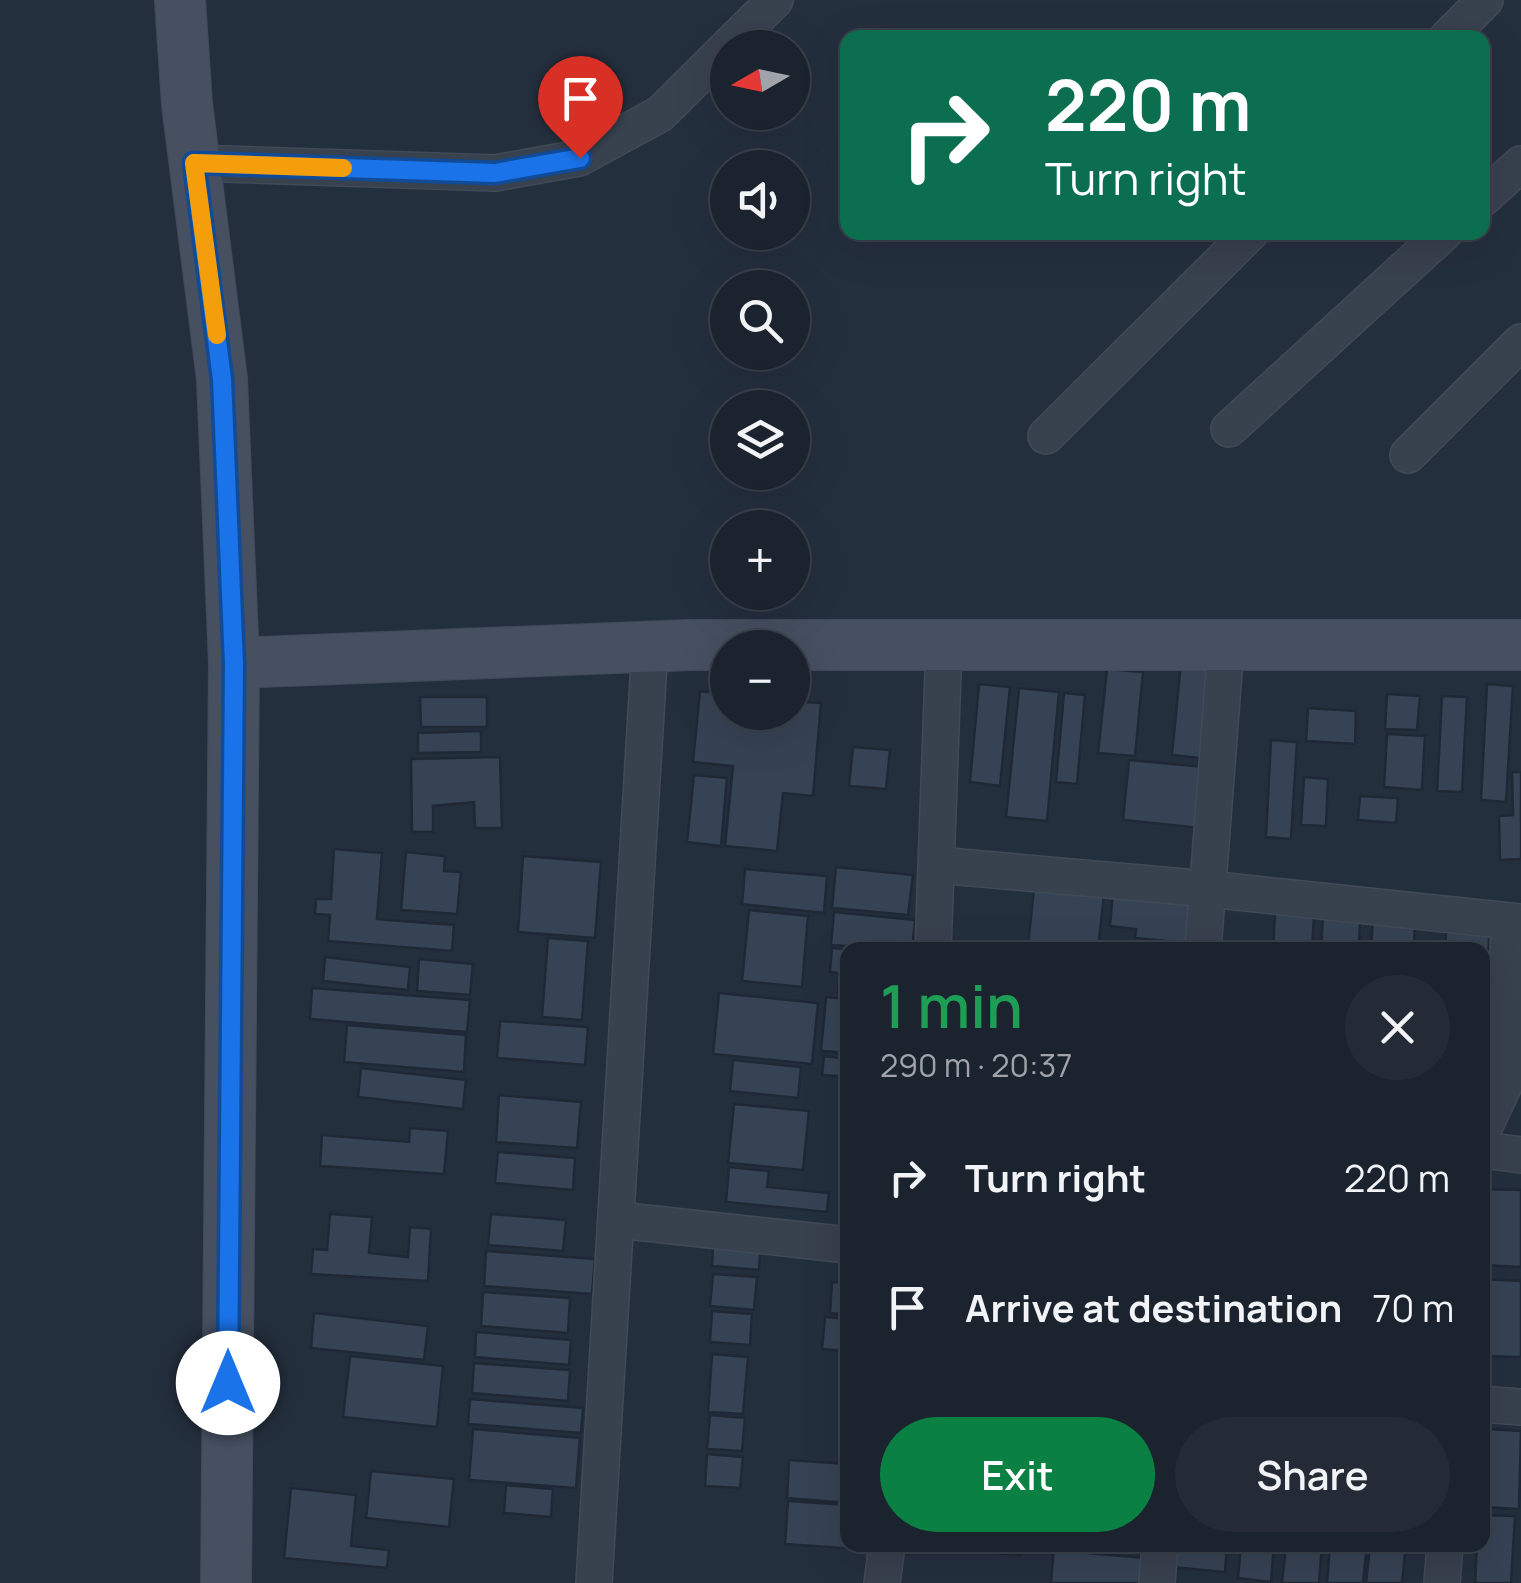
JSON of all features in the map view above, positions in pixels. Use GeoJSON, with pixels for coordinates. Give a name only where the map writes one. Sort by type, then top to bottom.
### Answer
{"type":"FeatureCollection","features":[{"type":"Feature","properties":{"kind":"main road"},"geometry":{"type":"LineString","coordinates":[[180,0],[194,163],[222,379],[234,664],[226,1583]]}},
{"type":"Feature","properties":{"kind":"main road"},"geometry":{"type":"LineString","coordinates":[[234,664],[650,646],[1521,645]]}},
{"type":"Feature","properties":{"kind":"street"},"geometry":{"type":"LineString","coordinates":[[194,163],[495,173],[580,158],[660,114],[775,0]]}},
{"type":"Feature","properties":{"kind":"street"},"geometry":{"type":"LineString","coordinates":[[1455,30],[1485,0]]}},
{"type":"Feature","properties":{"kind":"street"},"geometry":{"type":"LineString","coordinates":[[1490,192],[1521,164]]}},
{"type":"Feature","properties":{"kind":"street"},"geometry":{"type":"LineString","coordinates":[[1046,436],[1243,240]]}},
{"type":"Feature","properties":{"kind":"street"},"geometry":{"type":"LineString","coordinates":[[1229,429],[1436,240]]}},
{"type":"Feature","properties":{"kind":"street"},"geometry":{"type":"LineString","coordinates":[[1408,455],[1521,342]]}},
{"type":"Feature","properties":{"kind":"street"},"geometry":{"type":"LineString","coordinates":[[934,942],[944,645]]}},
{"type":"Feature","properties":{"kind":"street"},"geometry":{"type":"LineString","coordinates":[[1204,942],[1226,645]]}},
{"type":"Feature","properties":{"kind":"street"},"geometry":{"type":"LineString","coordinates":[[598,1582],[650,646]]}},
{"type":"Feature","properties":{"kind":"street"},"geometry":{"type":"LineString","coordinates":[[936,865],[1515,921],[1505,1083],[1490,1115]]}},
{"type":"Feature","properties":{"kind":"street"},"geometry":{"type":"LineString","coordinates":[[1490,1151],[1521,1154]]}},
{"type":"Feature","properties":{"kind":"street"},"geometry":{"type":"LineString","coordinates":[[618,1220],[840,1244]]}},
{"type":"Feature","properties":{"kind":"street"},"geometry":{"type":"LineString","coordinates":[[1490,1405],[1521,1407]]}},
{"type":"Feature","properties":{"kind":"street"},"geometry":{"type":"LineString","coordinates":[[882,1583],[886,1552]]}},
{"type":"Feature","properties":{"kind":"street"},"geometry":{"type":"LineString","coordinates":[[1157,1583],[1159,1552]]}},
{"type":"Feature","properties":{"kind":"street"},"geometry":{"type":"LineString","coordinates":[[1442,1583],[1444,1552]]}},
{"type":"Feature","properties":{"kind":"building"},"geometry":{"type":"Polygon","coordinates":[[[1181,662],[1217,665],[1208,759],[1172,755],[1181,662]]]}},
{"type":"Feature","properties":{"kind":"building"},"geometry":{"type":"Polygon","coordinates":[[[1107,669],[1143,672],[1135,756],[1098,753],[1107,669]]]}},
{"type":"Feature","properties":{"kind":"building"},"geometry":{"type":"Polygon","coordinates":[[[979,684],[1010,687],[1000,786],[970,782],[979,684]]]}},
{"type":"Feature","properties":{"kind":"building"},"geometry":{"type":"Polygon","coordinates":[[[1487,684],[1513,686],[1506,802],[1481,800],[1487,684]]]}},
{"type":"Feature","properties":{"kind":"building"},"geometry":{"type":"Polygon","coordinates":[[[1019,688],[1059,692],[1047,821],[1006,817],[1019,688]]]}},
{"type":"Feature","properties":{"kind":"building"},"geometry":{"type":"Polygon","coordinates":[[[700,691],[710,692],[710,730],[810,730],[810,702],[821,703],[813,796],[783,793],[777,851],[725,846],[733,766],[693,762],[700,691]]]}},
{"type":"Feature","properties":{"kind":"building"},"geometry":{"type":"Polygon","coordinates":[[[1064,693],[1085,695],[1077,784],[1056,782],[1064,693]]]}},
{"type":"Feature","properties":{"kind":"building"},"geometry":{"type":"Polygon","coordinates":[[[1387,694],[1420,696],[1417,730],[1385,729],[1387,694]]]}},
{"type":"Feature","properties":{"kind":"building"},"geometry":{"type":"Polygon","coordinates":[[[1442,696],[1467,697],[1462,792],[1437,791],[1442,696]]]}},
{"type":"Feature","properties":{"kind":"building"},"geometry":{"type":"Polygon","coordinates":[[[420,697],[487,697],[487,727],[421,727],[420,697]]]}},
{"type":"Feature","properties":{"kind":"building"},"geometry":{"type":"Polygon","coordinates":[[[1308,708],[1356,711],[1355,744],[1306,741],[1308,708]]]}},
{"type":"Feature","properties":{"kind":"building"},"geometry":{"type":"Polygon","coordinates":[[[481,731],[481,752],[418,753],[418,733],[481,731]]]}},
{"type":"Feature","properties":{"kind":"building"},"geometry":{"type":"Polygon","coordinates":[[[1387,734],[1425,736],[1422,790],[1384,787],[1387,734]]]}},
{"type":"Feature","properties":{"kind":"building"},"geometry":{"type":"Polygon","coordinates":[[[1271,740],[1297,742],[1291,839],[1266,837],[1271,740]]]}},
{"type":"Feature","properties":{"kind":"building"},"geometry":{"type":"Polygon","coordinates":[[[853,747],[890,750],[886,789],[849,786],[853,747]]]}},
{"type":"Feature","properties":{"kind":"building"},"geometry":{"type":"Polygon","coordinates":[[[500,757],[502,828],[475,828],[474,802],[433,806],[433,832],[412,832],[411,759],[500,757]]]}},
{"type":"Feature","properties":{"kind":"building"},"geometry":{"type":"Polygon","coordinates":[[[1129,760],[1215,768],[1210,829],[1123,820],[1129,760]]]}},
{"type":"Feature","properties":{"kind":"building"},"geometry":{"type":"Polygon","coordinates":[[[1512,772],[1521,772],[1521,859],[1500,860],[1499,816],[1513,815],[1512,772]]]}},
{"type":"Feature","properties":{"kind":"building"},"geometry":{"type":"Polygon","coordinates":[[[694,775],[727,778],[721,846],[687,842],[694,775]]]}},
{"type":"Feature","properties":{"kind":"building"},"geometry":{"type":"Polygon","coordinates":[[[1304,777],[1328,779],[1326,826],[1301,825],[1304,777]]]}},
{"type":"Feature","properties":{"kind":"building"},"geometry":{"type":"Polygon","coordinates":[[[1360,796],[1398,798],[1396,823],[1358,820],[1360,796]]]}},
{"type":"Feature","properties":{"kind":"building"},"geometry":{"type":"Polygon","coordinates":[[[334,849],[382,853],[377,919],[454,925],[452,951],[328,941],[330,915],[315,914],[316,899],[331,899],[334,849]]]}},
{"type":"Feature","properties":{"kind":"building"},"geometry":{"type":"Polygon","coordinates":[[[406,852],[445,856],[444,871],[461,872],[457,914],[401,910],[406,852]]]}},
{"type":"Feature","properties":{"kind":"building"},"geometry":{"type":"Polygon","coordinates":[[[523,856],[601,862],[595,938],[518,932],[523,856]]]}},
{"type":"Feature","properties":{"kind":"building"},"geometry":{"type":"Polygon","coordinates":[[[836,867],[913,875],[908,915],[832,908],[836,867]]]}},
{"type":"Feature","properties":{"kind":"building"},"geometry":{"type":"Polygon","coordinates":[[[745,869],[827,876],[824,913],[742,904],[745,869]]]}},
{"type":"Feature","properties":{"kind":"building"},"geometry":{"type":"Polygon","coordinates":[[[1034,887],[1104,894],[1099,942],[1028,942],[1034,887]]]}},
{"type":"Feature","properties":{"kind":"building"},"geometry":{"type":"Polygon","coordinates":[[[1113,891],[1202,900],[1198,942],[1135,938],[1136,929],[1110,926],[1113,891]]]}},
{"type":"Feature","properties":{"kind":"building"},"geometry":{"type":"Polygon","coordinates":[[[749,910],[808,916],[802,987],[742,981],[749,910]]]}},
{"type":"Feature","properties":{"kind":"building"},"geometry":{"type":"Polygon","coordinates":[[[834,912],[915,920],[913,942],[831,945],[834,912]]]}},
{"type":"Feature","properties":{"kind":"building"},"geometry":{"type":"Polygon","coordinates":[[[1275,912],[1314,915],[1312,942],[1273,942],[1275,912]]]}},
{"type":"Feature","properties":{"kind":"building"},"geometry":{"type":"Polygon","coordinates":[[[1323,915],[1360,918],[1359,942],[1321,942],[1323,915]]]}},
{"type":"Feature","properties":{"kind":"building"},"geometry":{"type":"Polygon","coordinates":[[[1373,915],[1415,917],[1414,942],[1371,942],[1373,915]]]}},
{"type":"Feature","properties":{"kind":"building"},"geometry":{"type":"Polygon","coordinates":[[[1447,920],[1490,922],[1489,942],[1446,942],[1447,920]]]}},
{"type":"Feature","properties":{"kind":"building"},"geometry":{"type":"Polygon","coordinates":[[[548,938],[588,941],[582,1020],[542,1017],[548,938]]]}},
{"type":"Feature","properties":{"kind":"building"},"geometry":{"type":"Polygon","coordinates":[[[832,948],[840,949],[840,973],[830,972],[832,948]]]}},
{"type":"Feature","properties":{"kind":"building"},"geometry":{"type":"Polygon","coordinates":[[[325,957],[410,967],[408,990],[323,981],[325,957]]]}},
{"type":"Feature","properties":{"kind":"building"},"geometry":{"type":"Polygon","coordinates":[[[419,959],[473,964],[470,995],[417,991],[419,959]]]}},
{"type":"Feature","properties":{"kind":"building"},"geometry":{"type":"Polygon","coordinates":[[[312,988],[470,1000],[467,1032],[310,1019],[312,988]]]}},
{"type":"Feature","properties":{"kind":"building"},"geometry":{"type":"Polygon","coordinates":[[[719,993],[818,1003],[812,1064],[713,1054],[719,993]]]}},
{"type":"Feature","properties":{"kind":"building"},"geometry":{"type":"Polygon","coordinates":[[[826,997],[840,998],[840,1052],[821,1051],[826,997]]]}},
{"type":"Feature","properties":{"kind":"building"},"geometry":{"type":"Polygon","coordinates":[[[500,1021],[588,1027],[585,1065],[497,1058],[500,1021]]]}},
{"type":"Feature","properties":{"kind":"building"},"geometry":{"type":"Polygon","coordinates":[[[347,1025],[466,1035],[464,1072],[344,1062],[347,1025]]]}},
{"type":"Feature","properties":{"kind":"building"},"geometry":{"type":"Polygon","coordinates":[[[824,1056],[840,1058],[840,1076],[822,1075],[824,1056]]]}},
{"type":"Feature","properties":{"kind":"building"},"geometry":{"type":"Polygon","coordinates":[[[733,1060],[801,1067],[798,1098],[730,1091],[733,1060]]]}},
{"type":"Feature","properties":{"kind":"building"},"geometry":{"type":"Polygon","coordinates":[[[361,1068],[466,1080],[463,1109],[358,1097],[361,1068]]]}},
{"type":"Feature","properties":{"kind":"building"},"geometry":{"type":"Polygon","coordinates":[[[499,1095],[581,1102],[577,1148],[496,1142],[499,1095]]]}},
{"type":"Feature","properties":{"kind":"building"},"geometry":{"type":"Polygon","coordinates":[[[734,1104],[809,1111],[803,1170],[728,1163],[734,1104]]]}},
{"type":"Feature","properties":{"kind":"building"},"geometry":{"type":"Polygon","coordinates":[[[410,1128],[448,1131],[444,1174],[320,1166],[322,1135],[409,1142],[410,1128]]]}},
{"type":"Feature","properties":{"kind":"building"},"geometry":{"type":"Polygon","coordinates":[[[498,1152],[575,1158],[573,1190],[495,1183],[498,1152]]]}},
{"type":"Feature","properties":{"kind":"building"},"geometry":{"type":"Polygon","coordinates":[[[729,1167],[769,1171],[767,1187],[829,1193],[827,1212],[726,1202],[729,1167]]]}},
{"type":"Feature","properties":{"kind":"building"},"geometry":{"type":"Polygon","coordinates":[[[1490,1189],[1521,1190],[1521,1267],[1490,1265],[1490,1189]]]}},
{"type":"Feature","properties":{"kind":"building"},"geometry":{"type":"Polygon","coordinates":[[[330,1214],[372,1217],[369,1253],[408,1257],[410,1227],[431,1229],[428,1281],[311,1274],[313,1249],[327,1250],[330,1214]]]}},
{"type":"Feature","properties":{"kind":"building"},"geometry":{"type":"Polygon","coordinates":[[[491,1214],[566,1220],[563,1251],[488,1245],[491,1214]]]}},
{"type":"Feature","properties":{"kind":"building"},"geometry":{"type":"Polygon","coordinates":[[[714,1227],[797,1233],[796,1257],[760,1254],[759,1270],[712,1266],[714,1227]]]}},
{"type":"Feature","properties":{"kind":"building"},"geometry":{"type":"Polygon","coordinates":[[[486,1251],[595,1259],[592,1294],[484,1286],[486,1251]]]}},
{"type":"Feature","properties":{"kind":"building"},"geometry":{"type":"Polygon","coordinates":[[[713,1274],[757,1277],[754,1310],[710,1306],[713,1274]]]}},
{"type":"Feature","properties":{"kind":"building"},"geometry":{"type":"Polygon","coordinates":[[[1490,1279],[1521,1281],[1521,1357],[1490,1356],[1490,1279]]]}},
{"type":"Feature","properties":{"kind":"building"},"geometry":{"type":"Polygon","coordinates":[[[832,1282],[840,1282],[840,1314],[830,1313],[832,1282]]]}},
{"type":"Feature","properties":{"kind":"building"},"geometry":{"type":"Polygon","coordinates":[[[483,1292],[570,1298],[568,1333],[481,1326],[483,1292]]]}},
{"type":"Feature","properties":{"kind":"building"},"geometry":{"type":"Polygon","coordinates":[[[712,1311],[752,1314],[750,1345],[710,1342],[712,1311]]]}},
{"type":"Feature","properties":{"kind":"building"},"geometry":{"type":"Polygon","coordinates":[[[314,1313],[428,1326],[424,1360],[311,1348],[314,1313]]]}},
{"type":"Feature","properties":{"kind":"building"},"geometry":{"type":"Polygon","coordinates":[[[825,1317],[840,1318],[840,1350],[822,1349],[825,1317]]]}},
{"type":"Feature","properties":{"kind":"building"},"geometry":{"type":"Polygon","coordinates":[[[476,1332],[571,1340],[569,1365],[475,1357],[476,1332]]]}},
{"type":"Feature","properties":{"kind":"building"},"geometry":{"type":"Polygon","coordinates":[[[712,1354],[748,1357],[743,1414],[708,1412],[712,1354]]]}},
{"type":"Feature","properties":{"kind":"building"},"geometry":{"type":"Polygon","coordinates":[[[350,1356],[443,1366],[437,1427],[343,1417],[350,1356]]]}},
{"type":"Feature","properties":{"kind":"building"},"geometry":{"type":"Polygon","coordinates":[[[474,1363],[570,1370],[568,1401],[472,1393],[474,1363]]]}},
{"type":"Feature","properties":{"kind":"building"},"geometry":{"type":"Polygon","coordinates":[[[470,1399],[583,1408],[581,1433],[468,1424],[470,1399]]]}},
{"type":"Feature","properties":{"kind":"building"},"geometry":{"type":"Polygon","coordinates":[[[710,1415],[745,1418],[742,1451],[707,1449],[710,1415]]]}},
{"type":"Feature","properties":{"kind":"building"},"geometry":{"type":"Polygon","coordinates":[[[473,1429],[580,1438],[576,1488],[469,1480],[473,1429]]]}},
{"type":"Feature","properties":{"kind":"building"},"geometry":{"type":"Polygon","coordinates":[[[1490,1429],[1521,1431],[1519,1509],[1490,1507],[1490,1429]]]}},
{"type":"Feature","properties":{"kind":"building"},"geometry":{"type":"Polygon","coordinates":[[[707,1454],[743,1457],[740,1488],[705,1486],[707,1454]]]}},
{"type":"Feature","properties":{"kind":"building"},"geometry":{"type":"Polygon","coordinates":[[[789,1460],[840,1463],[840,1502],[787,1498],[789,1460]]]}},
{"type":"Feature","properties":{"kind":"building"},"geometry":{"type":"Polygon","coordinates":[[[371,1471],[454,1479],[449,1527],[366,1518],[371,1471]]]}},
{"type":"Feature","properties":{"kind":"building"},"geometry":{"type":"Polygon","coordinates":[[[506,1485],[553,1489],[551,1517],[504,1513],[506,1485]]]}},
{"type":"Feature","properties":{"kind":"building"},"geometry":{"type":"Polygon","coordinates":[[[291,1488],[356,1495],[351,1546],[389,1550],[387,1568],[284,1558],[291,1488]]]}},
{"type":"Feature","properties":{"kind":"building"},"geometry":{"type":"Polygon","coordinates":[[[788,1501],[840,1504],[840,1548],[785,1544],[788,1501]]]}},
{"type":"Feature","properties":{"kind":"building"},"geometry":{"type":"Polygon","coordinates":[[[1490,1515],[1515,1516],[1511,1583],[1475,1583],[1477,1552],[1490,1552],[1490,1515]]]}},
{"type":"Feature","properties":{"kind":"building"},"geometry":{"type":"Polygon","coordinates":[[[1053,1552],[1146,1558],[1143,1583],[1051,1583],[1053,1552]]]}},
{"type":"Feature","properties":{"kind":"building"},"geometry":{"type":"Polygon","coordinates":[[[1172,1552],[1226,1552],[1225,1572],[1171,1567],[1172,1552]]]}},
{"type":"Feature","properties":{"kind":"building"},"geometry":{"type":"Polygon","coordinates":[[[1240,1552],[1273,1552],[1271,1582],[1238,1578],[1240,1552]]]}},
{"type":"Feature","properties":{"kind":"building"},"geometry":{"type":"Polygon","coordinates":[[[1285,1552],[1321,1552],[1319,1583],[1282,1583],[1285,1552]]]}},
{"type":"Feature","properties":{"kind":"building"},"geometry":{"type":"Polygon","coordinates":[[[1329,1552],[1366,1552],[1363,1583],[1327,1583],[1329,1552]]]}},
{"type":"Feature","properties":{"kind":"building"},"geometry":{"type":"Polygon","coordinates":[[[1369,1552],[1405,1552],[1402,1583],[1366,1583],[1369,1552]]]}},
{"type":"Feature","properties":{"kind":"slow traffic"},"geometry":{"type":"LineString","coordinates":[[217,335],[194,163],[343,168]]}},
{"type":"Feature","properties":{"kind":"route"},"geometry":{"type":"LineString","coordinates":[[228,1383],[234,664],[222,379],[194,163],[495,173],[580,158]]}}]}
